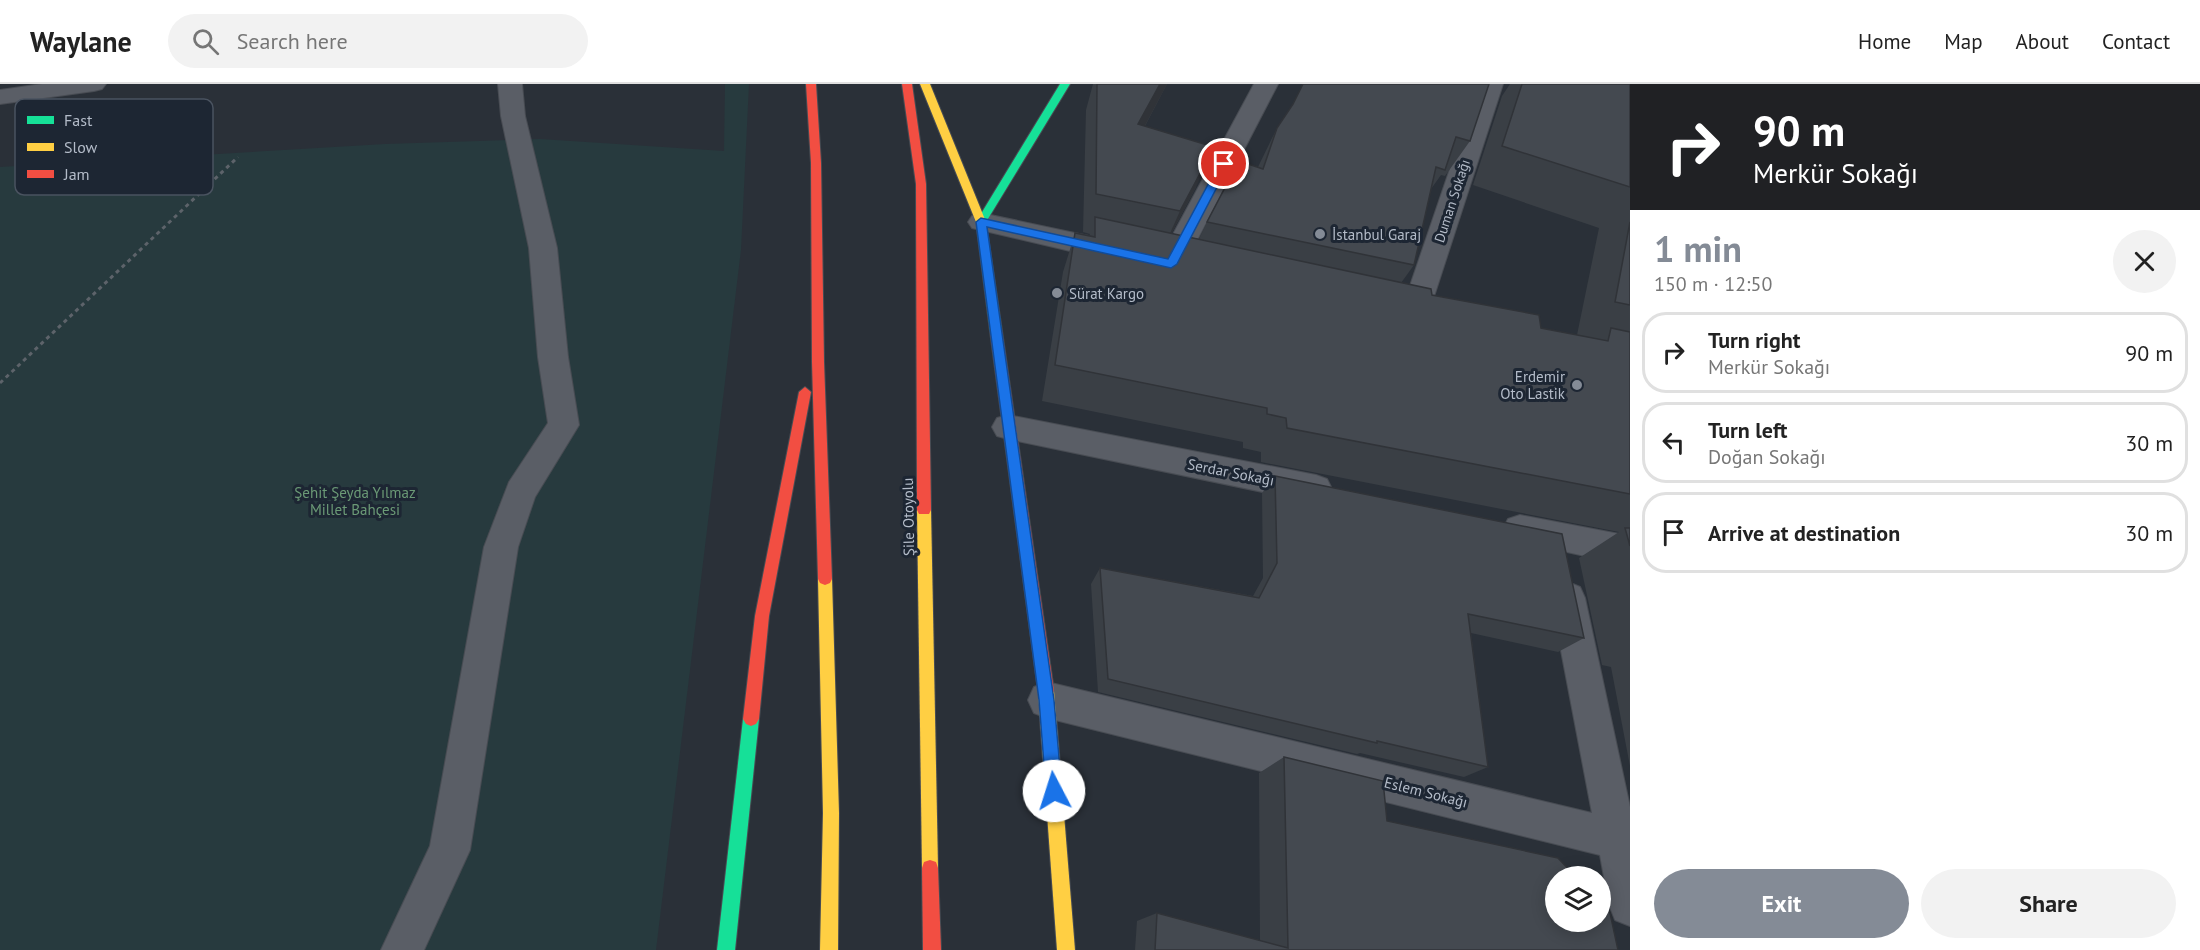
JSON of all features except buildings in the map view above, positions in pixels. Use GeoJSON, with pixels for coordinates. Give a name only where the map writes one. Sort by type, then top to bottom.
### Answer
{"type":"FeatureCollection","features":[{"type":"Feature","properties":{"kind":"main road"},"geometry":{"type":"LineString","coordinates":[[811,84],[815,126],[817,335],[832,846],[829,950]]}},
{"type":"Feature","properties":{"kind":"main road","name":"Şile Otoyolu"},"geometry":{"type":"LineString","coordinates":[[907,84],[921,184],[927,753],[932,950]]}},
{"type":"Feature","properties":{"kind":"main road"},"geometry":{"type":"LineString","coordinates":[[925,84],[981,222],[1047,700],[1066,950]]}},
{"type":"Feature","properties":{"kind":"main road"},"geometry":{"type":"LineString","coordinates":[[981,222],[1065,84]]}},
{"type":"Feature","properties":{"kind":"main road"},"geometry":{"type":"LineString","coordinates":[[726,950],[762,616],[817,335]]}},
{"type":"Feature","properties":{"kind":"street"},"geometry":{"type":"LineString","coordinates":[[0,97],[94,84]]}},
{"type":"Feature","properties":{"kind":"street"},"geometry":{"type":"LineString","coordinates":[[402,950],[450,850],[501,547],[520,492],[564,425],[553,357],[543,248],[513,116],[510,84]]}},
{"type":"Feature","properties":{"kind":"street"},"geometry":{"type":"LineString","coordinates":[[981,222],[1163,262],[1266,84]]}},
{"type":"Feature","properties":{"kind":"street","name":"Duman Sokağı"},"geometry":{"type":"LineString","coordinates":[[1413,317],[1491,84]]}},
{"type":"Feature","properties":{"kind":"street","name":"Serdar Sokağı"},"geometry":{"type":"LineString","coordinates":[[1008,427],[1346,495]]}},
{"type":"Feature","properties":{"kind":"street"},"geometry":{"type":"LineString","coordinates":[[1497,525],[1630,551]]}},
{"type":"Feature","properties":{"kind":"street"},"geometry":{"type":"LineString","coordinates":[[1555,536],[1623,840],[1630,905]]}},
{"type":"Feature","properties":{"kind":"street","name":"Eslem Sokağı"},"geometry":{"type":"LineString","coordinates":[[1047,700],[1623,840]]}},
{"type":"Feature","properties":{"kind":"path"},"geometry":{"type":"LineString","coordinates":[[213,181],[238,157]]}},
{"type":"Feature","properties":{"kind":"path"},"geometry":{"type":"LineString","coordinates":[[0,383],[198,195]]}},
{"type":"Feature","properties":{"kind":"green space","name":"Şehit Şeyda Yılmaz Millet Bahçesi"},"geometry":{"type":"Polygon","coordinates":[[[725,84],[749,84],[741,250],[656,950],[0,950],[0,167],[15,166],[15,195],[213,195],[213,154],[385,144],[540,139],[724,151],[725,84]]]}},
{"type":"Feature","properties":{"kind":"traffic: fast"},"geometry":{"type":"LineString","coordinates":[[996,331],[981,222],[1065,84]]}},
{"type":"Feature","properties":{"kind":"traffic: fast"},"geometry":{"type":"LineString","coordinates":[[726,950],[751,719]]}},
{"type":"Feature","properties":{"kind":"traffic: slow"},"geometry":{"type":"LineString","coordinates":[[925,84],[981,222]]}},
{"type":"Feature","properties":{"kind":"traffic: slow"},"geometry":{"type":"LineString","coordinates":[[924,510],[930,868]]}},
{"type":"Feature","properties":{"kind":"traffic: slow"},"geometry":{"type":"LineString","coordinates":[[825,579],[831,813],[829,950]]}},
{"type":"Feature","properties":{"kind":"traffic: slow"},"geometry":{"type":"LineString","coordinates":[[1046,691],[1066,950]]}},
{"type":"Feature","properties":{"kind":"traffic: jam"},"geometry":{"type":"LineString","coordinates":[[811,84],[816,163],[818,362],[825,579]]}},
{"type":"Feature","properties":{"kind":"traffic: jam"},"geometry":{"type":"LineString","coordinates":[[907,84],[921,184],[924,510]]}},
{"type":"Feature","properties":{"kind":"traffic: jam"},"geometry":{"type":"LineString","coordinates":[[996,331],[1046,691]]}},
{"type":"Feature","properties":{"kind":"traffic: jam"},"geometry":{"type":"LineString","coordinates":[[751,719],[762,616],[805,392]]}},
{"type":"Feature","properties":{"kind":"traffic: jam"},"geometry":{"type":"LineString","coordinates":[[930,868],[932,950]]}},
{"type":"Feature","properties":{"kind":"place","name":"İstanbul Garaj"},"geometry":{"type":"Point","coordinates":[1320,234]}},
{"type":"Feature","properties":{"kind":"place","name":"Sürat Kargo"},"geometry":{"type":"Point","coordinates":[1057,293]}},
{"type":"Feature","properties":{"kind":"place","name":"Erdemir Oto Lastik"},"geometry":{"type":"Point","coordinates":[1577,385]}},
{"type":"Feature","properties":{"kind":"route"},"geometry":{"type":"LineString","coordinates":[[1054,791],[1047,700],[981,222],[1171,264],[1224,164]]}}]}
